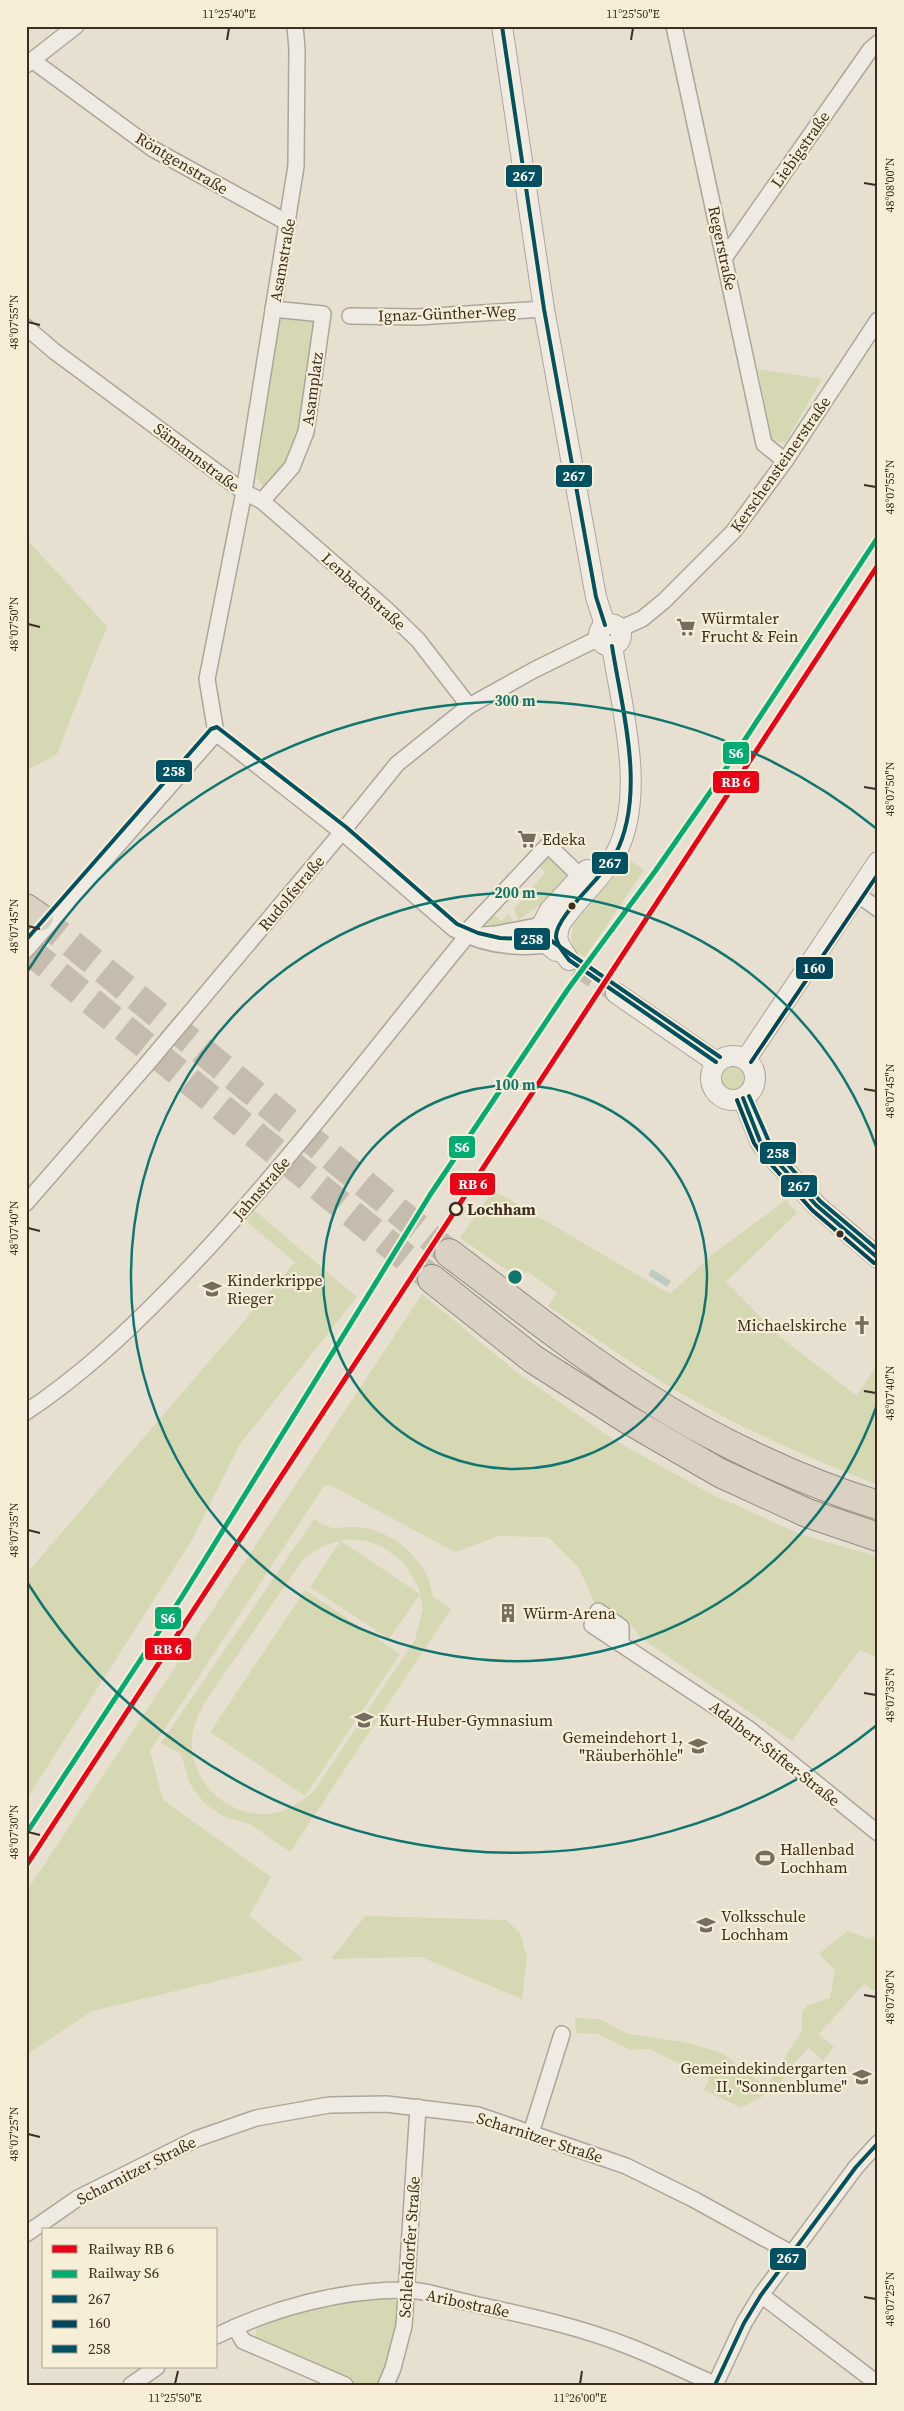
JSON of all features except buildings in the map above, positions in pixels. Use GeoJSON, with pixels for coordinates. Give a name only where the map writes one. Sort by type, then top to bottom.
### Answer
{"type":"FeatureCollection","features":[{"type":"Feature","properties":{"kind":"highway"},"geometry":{"type":"LineString","coordinates":[[449,1253],[551,1330],[642,1394],[729,1443],[819,1484],[878,1506]]}},
{"type":"Feature","properties":{"kind":"highway"},"geometry":{"type":"LineString","coordinates":[[432,1279],[533,1359],[627,1419],[720,1473],[807,1513],[878,1537]]}},
{"type":"Feature","properties":{"kind":"street"},"geometry":{"type":"LineString","coordinates":[[29,62],[76,26]]}},
{"type":"Feature","properties":{"kind":"street","name":"Asamstraße"},"geometry":{"type":"LineString","coordinates":[[244,492],[296,166],[297,49],[295,26]]}},
{"type":"Feature","properties":{"kind":"street"},"geometry":{"type":"LineString","coordinates":[[26,950],[216,733],[342,832],[454,928],[467,936],[488,943],[522,948],[548,935],[615,856],[632,792],[629,751],[609,635],[596,596],[544,309],[502,26]]}},
{"type":"Feature","properties":{"kind":"street","name":"Regerstraße"},"geometry":{"type":"LineString","coordinates":[[674,26],[764,444],[785,461]]}},
{"type":"Feature","properties":{"kind":"street","name":"Liebigstraße"},"geometry":{"type":"LineString","coordinates":[[725,257],[875,50]]}},
{"type":"Feature","properties":{"kind":"street","name":"Röntgenstraße"},"geometry":{"type":"LineString","coordinates":[[29,62],[153,149],[288,223]]}},
{"type":"Feature","properties":{"kind":"street","name":"Asamplatz"},"geometry":{"type":"LineString","coordinates":[[262,501],[292,467],[306,432],[323,314],[273,308]]}},
{"type":"Feature","properties":{"kind":"street","name":"Ignaz-Günther-Weg"},"geometry":{"type":"LineString","coordinates":[[350,316],[418,317],[544,309]]}},
{"type":"Feature","properties":{"kind":"street","name":"Kerschensteinerstraße"},"geometry":{"type":"LineString","coordinates":[[609,635],[642,619],[664,601],[733,532],[785,461],[878,320]]}},
{"type":"Feature","properties":{"kind":"street","name":"Sämannstraße"},"geometry":{"type":"LineString","coordinates":[[26,327],[54,351],[244,492],[207,678],[216,733]]}},
{"type":"Feature","properties":{"kind":"street","name":"Lenbachstraße"},"geometry":{"type":"LineString","coordinates":[[244,492],[262,501],[386,609],[418,640],[469,706]]}},
{"type":"Feature","properties":{"kind":"street","name":"Rudolfstraße"},"geometry":{"type":"LineString","coordinates":[[26,1203],[147,1064],[397,764],[469,706],[534,670],[609,635]]}},
{"type":"Feature","properties":{"kind":"street"},"geometry":{"type":"LineString","coordinates":[[548,935],[550,910],[622,835]]}},
{"type":"Feature","properties":{"kind":"street","name":"Jahnstraße"},"geometry":{"type":"LineString","coordinates":[[26,1412],[63,1388],[114,1342],[200,1257],[277,1170],[467,936],[470,928],[548,845],[581,877]]}},
{"type":"Feature","properties":{"kind":"street"},"geometry":{"type":"LineString","coordinates":[[746,1058],[878,862]]}},
{"type":"Feature","properties":{"kind":"street"},"geometry":{"type":"LineString","coordinates":[[857,894],[878,909]]}},
{"type":"Feature","properties":{"kind":"street"},"geometry":{"type":"LineString","coordinates":[[467,936],[496,934],[548,935],[573,963]]}},
{"type":"Feature","properties":{"kind":"street"},"geometry":{"type":"LineString","coordinates":[[616,993],[716,1062]]}},
{"type":"Feature","properties":{"kind":"street"},"geometry":{"type":"LineString","coordinates":[[730,1056],[746,1058],[756,1074],[755,1084],[751,1092],[743,1098],[727,1099],[722,1097],[714,1089],[710,1076],[716,1062],[730,1056]]}},
{"type":"Feature","properties":{"kind":"street"},"geometry":{"type":"LineString","coordinates":[[743,1098],[760,1141],[808,1196],[878,1258]]}},
{"type":"Feature","properties":{"kind":"street","name":"Adalbert-Stifter-Straße"},"geometry":{"type":"LineString","coordinates":[[621,1643],[749,1729],[878,1833]]}},
{"type":"Feature","properties":{"kind":"street"},"geometry":{"type":"LineString","coordinates":[[531,2133],[562,2034]]}},
{"type":"Feature","properties":{"kind":"street","name":"Scharnitzer Straße"},"geometry":{"type":"LineString","coordinates":[[26,2234],[78,2198],[196,2138],[256,2118],[329,2105],[386,2104],[478,2115],[626,2166],[792,2253]]}},
{"type":"Feature","properties":{"kind":"street","name":"Schlehdorfer Straße"},"geometry":{"type":"LineString","coordinates":[[386,2385],[393,2368],[404,2326],[418,2107]]}},
{"type":"Feature","properties":{"kind":"street"},"geometry":{"type":"LineString","coordinates":[[715,2384],[744,2323],[761,2295],[856,2167],[878,2143]]}},
{"type":"Feature","properties":{"kind":"street","name":"Aribostraße"},"geometry":{"type":"LineString","coordinates":[[218,2335],[235,2326],[307,2303],[373,2292],[406,2290],[544,2319],[586,2331],[629,2346],[715,2384]]}},
{"type":"Feature","properties":{"kind":"street"},"geometry":{"type":"LineString","coordinates":[[761,2295],[878,2384]]}},
{"type":"Feature","properties":{"kind":"street"},"geometry":{"type":"LineString","coordinates":[[235,2326],[243,2341],[345,2385]]}},
{"type":"Feature","properties":{"kind":"street"},"geometry":{"type":"LineString","coordinates":[[131,2385],[156,2368]]}},
{"type":"Feature","properties":{"kind":"green space"},"geometry":{"type":"Polygon","coordinates":[[[280,316],[314,321],[300,431],[286,464],[264,488],[256,477],[280,316]]]}},
{"type":"Feature","properties":{"kind":"green space"},"geometry":{"type":"Polygon","coordinates":[[[758,369],[822,379],[785,443],[772,441],[758,369]]]}},
{"type":"Feature","properties":{"kind":"green space"},"geometry":{"type":"Polygon","coordinates":[[[26,539],[107,626],[57,754],[26,771],[26,539]]]}},
{"type":"Feature","properties":{"kind":"green space"},"geometry":{"type":"Polygon","coordinates":[[[549,856],[569,876],[542,904],[518,920],[514,908],[545,873],[539,866],[549,856]]]}},
{"type":"Feature","properties":{"kind":"green space"},"geometry":{"type":"Polygon","coordinates":[[[625,857],[644,870],[585,957],[573,949],[571,938],[573,925],[617,874],[625,857]]]}},
{"type":"Feature","properties":{"kind":"green space"},"geometry":{"type":"Polygon","coordinates":[[[509,913],[513,923],[497,927],[483,924],[491,915],[502,921],[509,913]]]}},
{"type":"Feature","properties":{"kind":"green space"},"geometry":{"type":"Polygon","coordinates":[[[735,1064],[745,1068],[749,1078],[745,1088],[735,1092],[725,1088],[721,1078],[725,1068],[735,1064]]]}},
{"type":"Feature","properties":{"kind":"green space"},"geometry":{"type":"Polygon","coordinates":[[[493,1190],[670,1294],[714,1253],[786,1200],[797,1213],[726,1282],[780,1337],[857,1396],[878,1363],[878,1485],[760,1435],[704,1406],[649,1374],[548,1306],[557,1293],[527,1271],[520,1279],[460,1238],[493,1190]]]}},
{"type":"Feature","properties":{"kind":"green space"},"geometry":{"type":"Polygon","coordinates":[[[254,1210],[357,1297],[240,1444],[192,1540],[26,1800],[26,1574],[295,1262],[247,1222],[254,1210]]]}},
{"type":"Feature","properties":{"kind":"green space"},"geometry":{"type":"Polygon","coordinates":[[[422,1294],[519,1374],[614,1440],[711,1494],[800,1534],[878,1557],[878,1658],[860,1650],[792,1741],[641,1638],[628,1621],[595,1604],[579,1568],[548,1537],[499,1536],[455,1552],[330,1485],[324,1486],[150,1751],[163,1800],[271,1877],[249,1916],[304,1960],[92,2011],[26,2055],[26,1892],[422,1294]]]}},
{"type":"Feature","properties":{"kind":"green space"},"geometry":{"type":"Polygon","coordinates":[[[314,1519],[330,1527],[364,1528],[395,1540],[412,1554],[419,1563],[428,1578],[433,1597],[451,1609],[290,1852],[250,1824],[224,1817],[204,1803],[190,1784],[181,1754],[161,1743],[314,1519]],[[349,1539],[341,1541],[420,1594],[389,1639],[310,1587],[340,1541],[325,1545],[304,1558],[203,1705],[193,1730],[192,1747],[195,1762],[201,1777],[210,1789],[221,1800],[234,1808],[250,1813],[266,1814],[280,1812],[292,1807],[314,1791],[415,1640],[423,1609],[419,1588],[403,1562],[383,1547],[367,1541],[349,1539]]]}},
{"type":"Feature","properties":{"kind":"green space"},"geometry":{"type":"Polygon","coordinates":[[[305,1590],[400,1654],[305,1796],[210,1732],[305,1590]]]}},
{"type":"Feature","properties":{"kind":"green space"},"geometry":{"type":"Polygon","coordinates":[[[365,1916],[506,1920],[520,1933],[527,1957],[522,1999],[421,1957],[331,1959],[365,1916]]]}},
{"type":"Feature","properties":{"kind":"green space"},"geometry":{"type":"Polygon","coordinates":[[[847,1931],[869,1939],[878,1935],[878,1987],[874,1991],[864,1984],[819,2034],[834,2047],[823,2061],[809,2048],[792,2065],[776,2089],[741,2108],[704,2090],[709,2079],[650,2049],[631,2050],[598,2034],[576,2033],[575,2018],[600,2019],[628,2034],[684,2042],[722,2053],[766,2087],[802,2031],[802,2011],[808,2005],[830,1998],[835,1970],[819,1954],[847,1931]]]}},
{"type":"Feature","properties":{"kind":"green space"},"geometry":{"type":"Polygon","coordinates":[[[394,2296],[400,2300],[396,2333],[391,2354],[378,2385],[360,2385],[255,2339],[257,2325],[319,2305],[394,2296]]]}},
{"type":"Feature","properties":{"kind":"shaded area"},"geometry":{"type":"Polygon","coordinates":[[[652,1269],[671,1281],[667,1287],[648,1275],[652,1269]]]}},
{"type":"Feature","properties":{"kind":"tunnel"},"geometry":{"type":"LineString","coordinates":[[39,917],[449,1253]]}},
{"type":"Feature","properties":{"kind":"tunnel"},"geometry":{"type":"LineString","coordinates":[[26,948],[432,1279]]}},
{"type":"Feature","properties":{"kind":"tunnel"},"geometry":{"type":"LineString","coordinates":[[577,967],[616,993]]}},
{"type":"Feature","properties":{"kind":"transit line","name":"267"},"geometry":{"type":"LineString","coordinates":[[502,26],[544,309],[596,597],[605,625]]}},
{"type":"Feature","properties":{"kind":"transit line"},"geometry":{"type":"LineString","coordinates":[[26,1866],[878,565]]}},
{"type":"Feature","properties":{"kind":"transit line","name":"267"},"geometry":{"type":"LineString","coordinates":[[612,646],[629,752],[631,779],[629,806],[624,831],[615,855],[563,918],[556,937],[561,949],[569,960],[716,1062]]}},
{"type":"Feature","properties":{"kind":"transit line","name":"258"},"geometry":{"type":"LineString","coordinates":[[26,940],[211,729],[217,727],[346,827],[457,924],[478,933],[500,938],[550,940],[720,1057]]}},
{"type":"Feature","properties":{"kind":"transit line","name":"160"},"geometry":{"type":"LineString","coordinates":[[751,1062],[878,874]]}},
{"type":"Feature","properties":{"kind":"transit line","name":"258"},"geometry":{"type":"LineString","coordinates":[[749,1096],[770,1144],[820,1201],[878,1250]]}},
{"type":"Feature","properties":{"kind":"transit line","name":"267"},"geometry":{"type":"LineString","coordinates":[[743,1098],[760,1141],[765,1148],[816,1205],[878,1258]]}},
{"type":"Feature","properties":{"kind":"transit line","name":"160"},"geometry":{"type":"LineString","coordinates":[[737,1100],[754,1143],[760,1152],[812,1210],[874,1263]]}},
{"type":"Feature","properties":{"kind":"transit line","name":"267"},"geometry":{"type":"LineString","coordinates":[[715,2385],[744,2323],[761,2295],[856,2167],[878,2143]]}},
{"type":"Feature","properties":{"kind":"rail line","name":"S6"},"geometry":{"type":"LineString","coordinates":[[26,1834],[183,1595],[430,1195],[568,989],[656,870],[713,788],[878,537]]}},
{"type":"Feature","properties":{"kind":"place","name":"Würmtaler Frucht & Fein"},"geometry":{"type":"Point","coordinates":[686,627]}},
{"type":"Feature","properties":{"kind":"place","name":"Edeka"},"geometry":{"type":"Point","coordinates":[527,839]}},
{"type":"Feature","properties":{"kind":"place","name":"Lochham"},"geometry":{"type":"Point","coordinates":[456,1209]}},
{"type":"Feature","properties":{"kind":"place","name":"Kinderkrippe Rieger"},"geometry":{"type":"Point","coordinates":[212,1289]}},
{"type":"Feature","properties":{"kind":"place","name":"Michaelskirche"},"geometry":{"type":"Point","coordinates":[862,1325]}},
{"type":"Feature","properties":{"kind":"place","name":"Würm-Arena"},"geometry":{"type":"Point","coordinates":[508,1613]}},
{"type":"Feature","properties":{"kind":"place","name":"Kurt-Huber-Gymnasium"},"geometry":{"type":"Point","coordinates":[364,1720]}},
{"type":"Feature","properties":{"kind":"place","name":"Gemeindehort 1, \"Räuberhöhle\""},"geometry":{"type":"Point","coordinates":[698,1746]}},
{"type":"Feature","properties":{"kind":"place","name":"Hallenbad Lochham"},"geometry":{"type":"Point","coordinates":[765,1858]}},
{"type":"Feature","properties":{"kind":"place","name":"Volksschule Lochham"},"geometry":{"type":"Point","coordinates":[706,1925]}},
{"type":"Feature","properties":{"kind":"place","name":"Gemeindekindergarten II, \"Sonnenblume\""},"geometry":{"type":"Point","coordinates":[862,2077]}}]}
